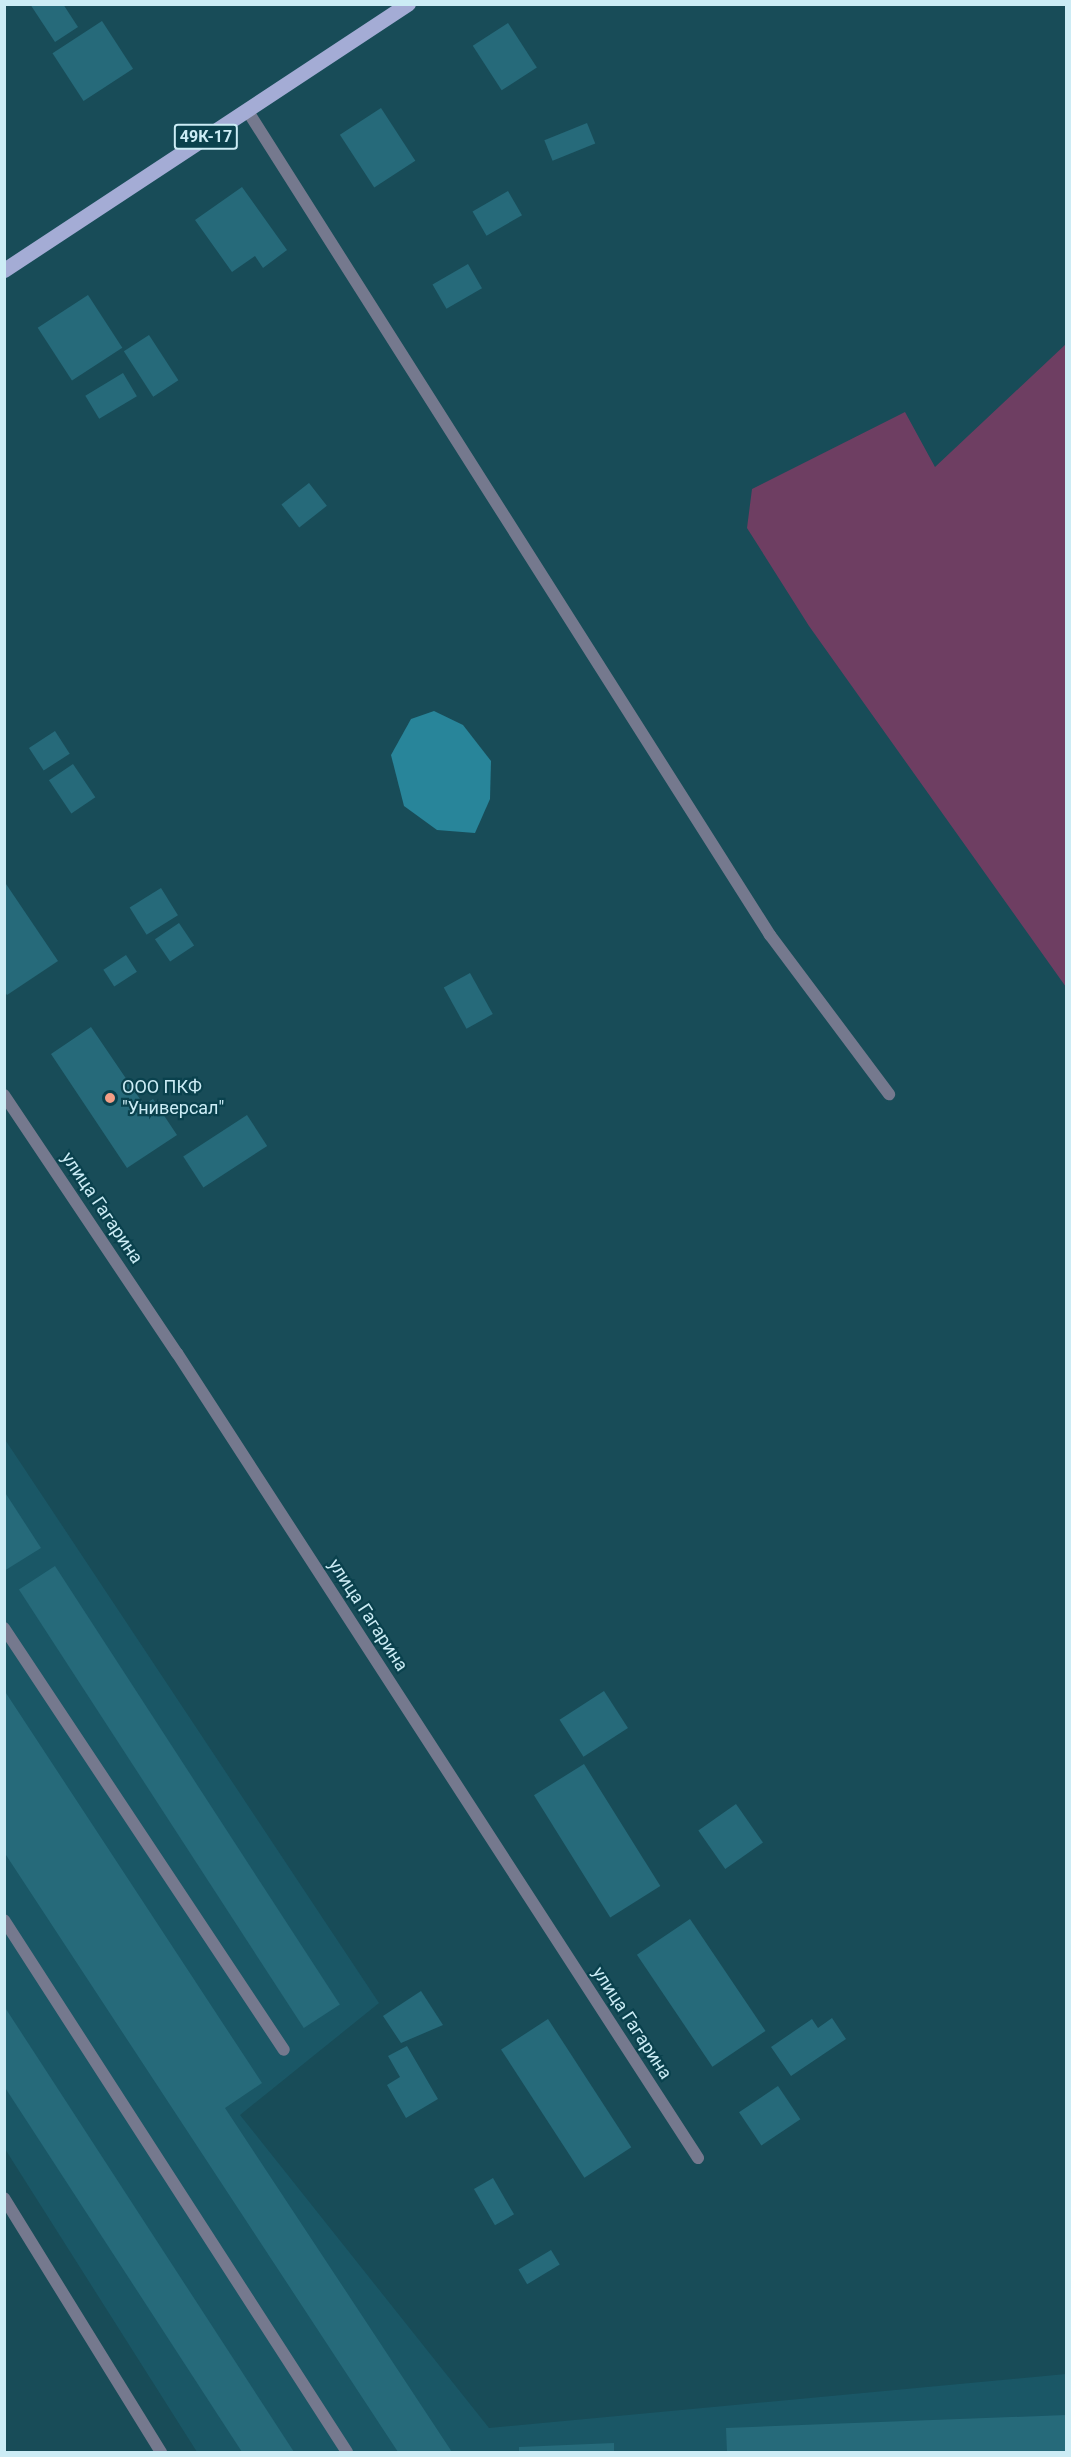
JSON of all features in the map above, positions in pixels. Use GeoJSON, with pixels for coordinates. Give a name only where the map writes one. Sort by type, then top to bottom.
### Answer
{"type":"FeatureCollection","features":[{"type":"Feature","properties":{"kind":"main road","name":"49К-17"},"geometry":{"type":"LineString","coordinates":[[4,270],[408,4]]}},
{"type":"Feature","properties":{"kind":"street"},"geometry":{"type":"LineString","coordinates":[[247,110],[770,935],[889,1094]]}},
{"type":"Feature","properties":{"kind":"street","name":"улица Гагарина"},"geometry":{"type":"LineString","coordinates":[[4,1095],[177,1353],[698,2158]]}},
{"type":"Feature","properties":{"kind":"street"},"geometry":{"type":"LineString","coordinates":[[4,1628],[284,2050]]}},
{"type":"Feature","properties":{"kind":"street"},"geometry":{"type":"LineString","coordinates":[[4,1920],[347,2452]]}},
{"type":"Feature","properties":{"kind":"street"},"geometry":{"type":"LineString","coordinates":[[4,2198],[160,2452]]}},
{"type":"Feature","properties":{"kind":"shaded area"},"geometry":{"type":"Polygon","coordinates":[[[1066,344],[1066,987],[809,626],[747,528],[752,489],[905,412],[935,467],[1066,344]]]}},
{"type":"Feature","properties":{"kind":"shaded area"},"geometry":{"type":"Polygon","coordinates":[[[434,711],[463,725],[491,761],[490,799],[475,833],[437,830],[404,806],[391,755],[411,719],[434,711]]]}},
{"type":"Feature","properties":{"kind":"shaded area"},"geometry":{"type":"Polygon","coordinates":[[[4,1438],[379,2003],[240,2115],[489,2428],[1066,2374],[1066,2452],[197,2452],[5,2149],[4,1438]]]}},
{"type":"Feature","properties":{"kind":"building"},"geometry":{"type":"Polygon","coordinates":[[[30,4],[63,4],[78,27],[55,42],[30,4]]]}},
{"type":"Feature","properties":{"kind":"building"},"geometry":{"type":"Polygon","coordinates":[[[102,21],[133,69],[84,101],[53,53],[102,21]]]}},
{"type":"Feature","properties":{"kind":"building"},"geometry":{"type":"Polygon","coordinates":[[[508,23],[537,67],[502,90],[473,46],[508,23]]]}},
{"type":"Feature","properties":{"kind":"building"},"geometry":{"type":"Polygon","coordinates":[[[381,108],[415,161],[374,188],[340,135],[381,108]]]}},
{"type":"Feature","properties":{"kind":"building"},"geometry":{"type":"Polygon","coordinates":[[[587,123],[595,143],[553,161],[544,140],[587,123]]]}},
{"type":"Feature","properties":{"kind":"building"},"geometry":{"type":"Polygon","coordinates":[[[242,187],[287,250],[263,268],[255,256],[232,272],[195,220],[242,187]]]}},
{"type":"Feature","properties":{"kind":"building"},"geometry":{"type":"Polygon","coordinates":[[[508,191],[522,215],[486,236],[472,212],[508,191]]]}},
{"type":"Feature","properties":{"kind":"building"},"geometry":{"type":"Polygon","coordinates":[[[468,264],[482,288],[446,309],[432,284],[468,264]]]}},
{"type":"Feature","properties":{"kind":"building"},"geometry":{"type":"Polygon","coordinates":[[[88,295],[122,348],[72,381],[38,328],[88,295]]]}},
{"type":"Feature","properties":{"kind":"building"},"geometry":{"type":"Polygon","coordinates":[[[149,335],[178,380],[153,397],[124,351],[149,335]]]}},
{"type":"Feature","properties":{"kind":"building"},"geometry":{"type":"Polygon","coordinates":[[[123,373],[137,396],[99,419],[85,396],[123,373]]]}},
{"type":"Feature","properties":{"kind":"building"},"geometry":{"type":"Polygon","coordinates":[[[309,483],[327,506],[299,527],[281,505],[309,483]]]}},
{"type":"Feature","properties":{"kind":"building"},"geometry":{"type":"Polygon","coordinates":[[[55,731],[70,754],[44,771],[29,748],[55,731]]]}},
{"type":"Feature","properties":{"kind":"building"},"geometry":{"type":"Polygon","coordinates":[[[73,764],[95,797],[71,813],[49,780],[73,764]]]}},
{"type":"Feature","properties":{"kind":"building"},"geometry":{"type":"Polygon","coordinates":[[[4,881],[58,961],[7,995],[4,991],[4,881]]]}},
{"type":"Feature","properties":{"kind":"building"},"geometry":{"type":"Polygon","coordinates":[[[161,888],[178,915],[147,935],[130,908],[161,888]]]}},
{"type":"Feature","properties":{"kind":"building"},"geometry":{"type":"Polygon","coordinates":[[[179,923],[194,945],[170,962],[155,939],[179,923]]]}},
{"type":"Feature","properties":{"kind":"building"},"geometry":{"type":"Polygon","coordinates":[[[126,955],[137,972],[114,986],[103,970],[126,955]]]}},
{"type":"Feature","properties":{"kind":"building"},"geometry":{"type":"Polygon","coordinates":[[[470,973],[493,1014],[467,1029],[444,988],[470,973]]]}},
{"type":"Feature","properties":{"kind":"building"},"geometry":{"type":"Polygon","coordinates":[[[91,1027],[144,1105],[153,1099],[177,1135],[127,1168],[51,1054],[91,1027]]]}},
{"type":"Feature","properties":{"kind":"building"},"geometry":{"type":"Polygon","coordinates":[[[247,1115],[267,1146],[203,1187],[183,1156],[247,1115]]]}},
{"type":"Feature","properties":{"kind":"building"},"geometry":{"type":"Polygon","coordinates":[[[4,1491],[41,1548],[4,1571],[4,1491]]]}},
{"type":"Feature","properties":{"kind":"building"},"geometry":{"type":"Polygon","coordinates":[[[55,1566],[340,2005],[304,2028],[19,1589],[55,1566]]]}},
{"type":"Feature","properties":{"kind":"building"},"geometry":{"type":"Polygon","coordinates":[[[4,1690],[262,2083],[225,2108],[452,2452],[398,2452],[4,1852],[4,1690]]]}},
{"type":"Feature","properties":{"kind":"building"},"geometry":{"type":"Polygon","coordinates":[[[604,1691],[628,1728],[584,1757],[560,1720],[604,1691]]]}},
{"type":"Feature","properties":{"kind":"building"},"geometry":{"type":"Polygon","coordinates":[[[584,1764],[660,1886],[610,1917],[534,1795],[584,1764]]]}},
{"type":"Feature","properties":{"kind":"building"},"geometry":{"type":"Polygon","coordinates":[[[736,1804],[763,1843],[725,1869],[698,1830],[736,1804]]]}},
{"type":"Feature","properties":{"kind":"building"},"geometry":{"type":"Polygon","coordinates":[[[690,1919],[765,2031],[712,2067],[637,1955],[690,1919]]]}},
{"type":"Feature","properties":{"kind":"building"},"geometry":{"type":"Polygon","coordinates":[[[421,1991],[443,2025],[401,2043],[383,2016],[421,1991]]]}},
{"type":"Feature","properties":{"kind":"building"},"geometry":{"type":"Polygon","coordinates":[[[4,2006],[294,2452],[242,2452],[4,2086],[4,2006]]]}},
{"type":"Feature","properties":{"kind":"building"},"geometry":{"type":"Polygon","coordinates":[[[832,2018],[846,2039],[791,2076],[771,2047],[812,2019],[818,2028],[832,2018]]]}},
{"type":"Feature","properties":{"kind":"building"},"geometry":{"type":"Polygon","coordinates":[[[548,2019],[631,2147],[584,2178],[501,2049],[548,2019]]]}},
{"type":"Feature","properties":{"kind":"building"},"geometry":{"type":"Polygon","coordinates":[[[407,2046],[438,2099],[406,2118],[387,2085],[400,2077],[388,2056],[407,2046]]]}},
{"type":"Feature","properties":{"kind":"building"},"geometry":{"type":"Polygon","coordinates":[[[778,2086],[800,2119],[761,2145],[739,2112],[778,2086]]]}},
{"type":"Feature","properties":{"kind":"building"},"geometry":{"type":"Polygon","coordinates":[[[493,2178],[514,2214],[495,2225],[474,2189],[493,2178]]]}},
{"type":"Feature","properties":{"kind":"building"},"geometry":{"type":"Polygon","coordinates":[[[551,2250],[560,2265],[527,2284],[518,2270],[551,2250]]]}},
{"type":"Feature","properties":{"kind":"building"},"geometry":{"type":"Polygon","coordinates":[[[1066,2415],[1066,2452],[727,2452],[726,2428],[1066,2415]]]}},
{"type":"Feature","properties":{"kind":"building"},"geometry":{"type":"Polygon","coordinates":[[[614,2443],[614,2452],[519,2452],[519,2447],[614,2443]]]}},
{"type":"Feature","properties":{"kind":"place","name":"ООО ПКФ \"Универсал\""},"geometry":{"type":"Point","coordinates":[110,1098]}}]}
